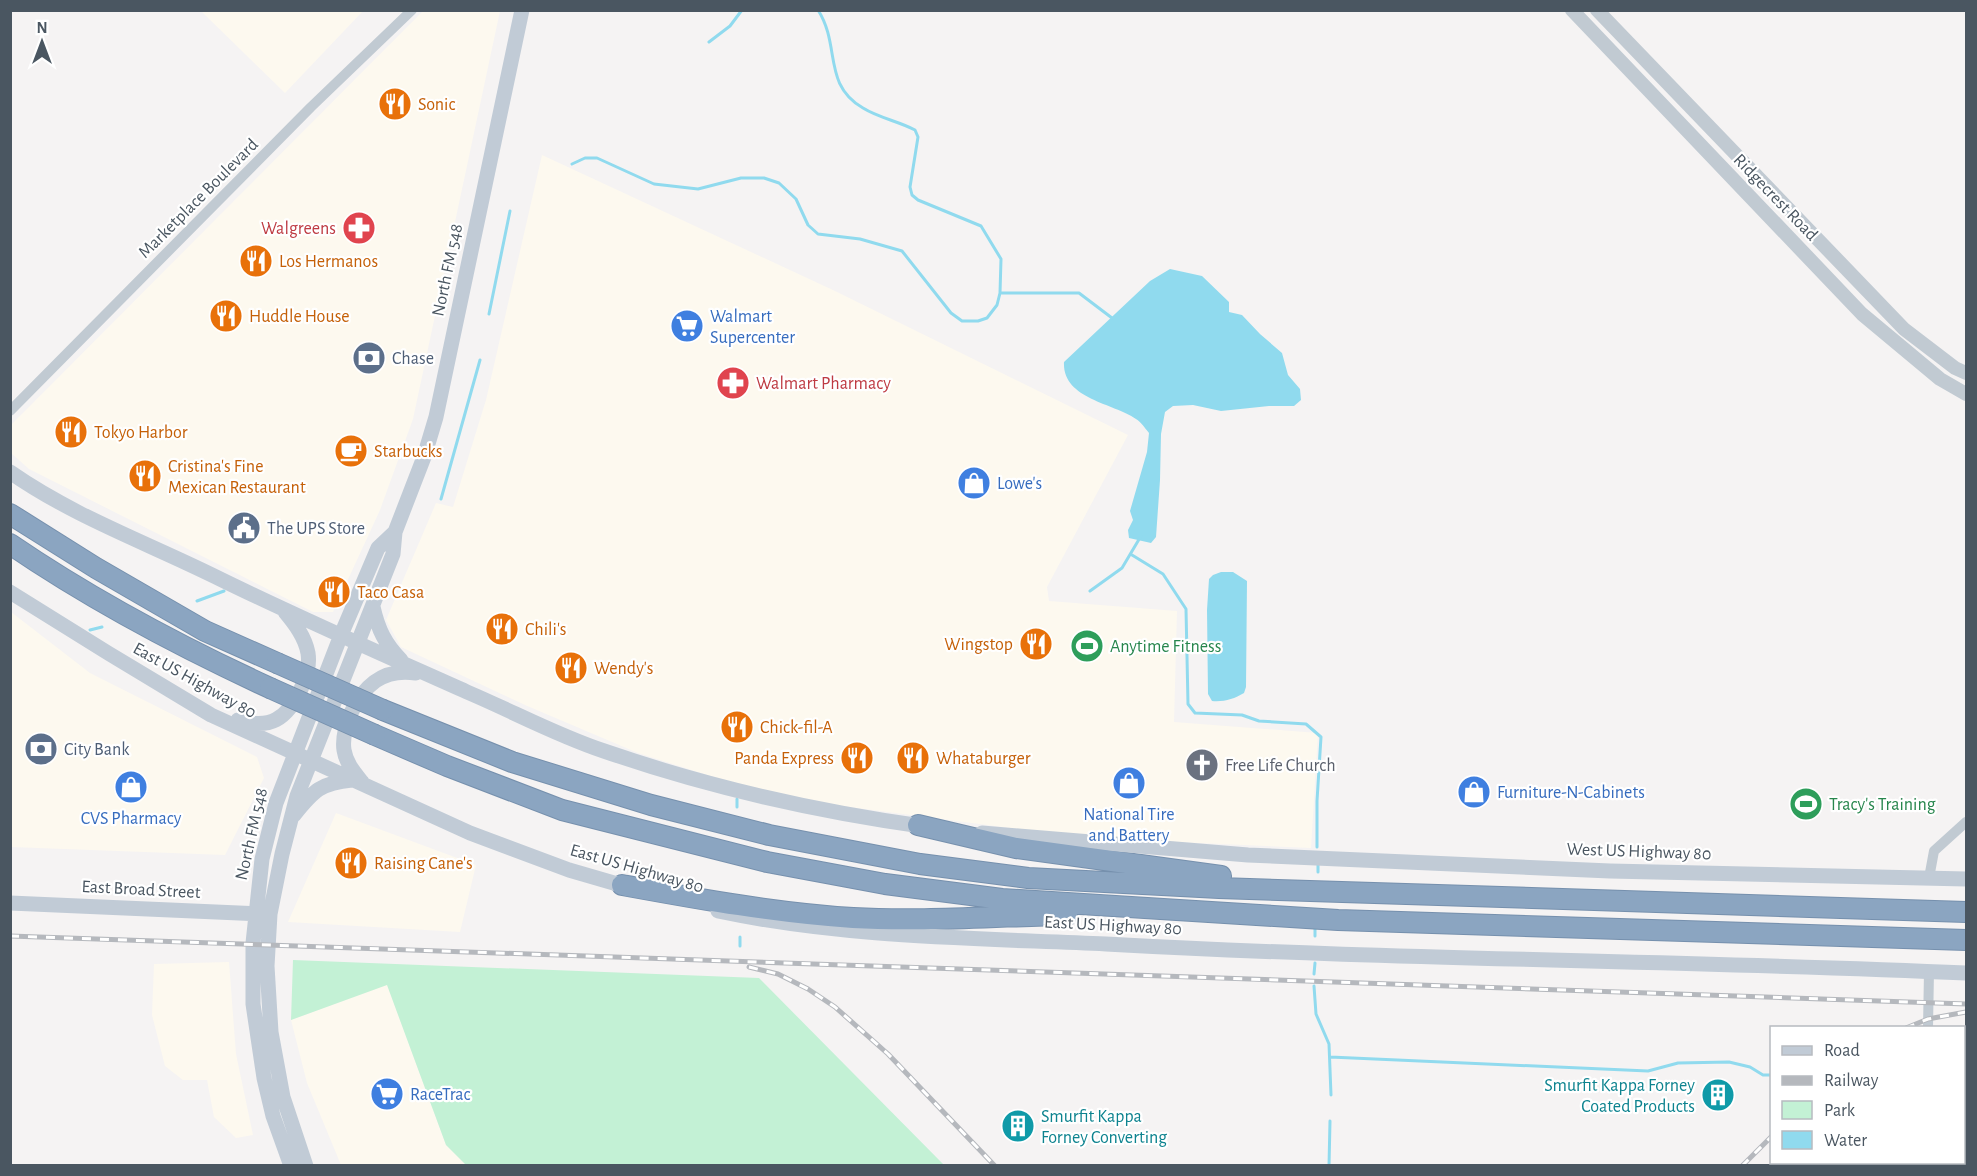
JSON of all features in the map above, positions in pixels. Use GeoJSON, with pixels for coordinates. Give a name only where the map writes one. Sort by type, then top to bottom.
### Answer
{"type":"FeatureCollection","features":[{"type":"Feature","properties":{"kind":"highway"},"geometry":{"type":"LineString","coordinates":[[10,514],[96,568],[205,631],[383,710],[512,762],[651,805],[768,836],[920,864],[1028,878],[1219,888],[1966,912]]}},
{"type":"Feature","properties":{"kind":"highway"},"geometry":{"type":"LineString","coordinates":[[10,544],[80,588],[215,663],[447,766],[562,810],[756,860],[885,884],[1002,899],[1129,908],[1338,920],[1966,940]]}},
{"type":"Feature","properties":{"kind":"highway"},"geometry":{"type":"LineString","coordinates":[[918,825],[1016,848],[1158,869],[1345,891]]}},
{"type":"Feature","properties":{"kind":"highway"},"geometry":{"type":"LineString","coordinates":[[622,885],[770,910],[854,918],[937,919],[1102,914],[1129,908]]}},
{"type":"Feature","properties":{"kind":"main road","name":"North FM 548"},"geometry":{"type":"LineString","coordinates":[[291,1166],[273,1116],[257,1040],[252,987],[263,914],[297,796],[393,554],[395,532],[424,457],[436,417],[522,10]]}},
{"type":"Feature","properties":{"kind":"main road"},"geometry":{"type":"LineString","coordinates":[[10,472],[64,506],[282,609],[601,751],[769,797],[882,821],[918,825]]}},
{"type":"Feature","properties":{"kind":"main road","name":"North FM 548"},"geometry":{"type":"LineString","coordinates":[[306,1166],[288,1116],[273,1047],[267,985],[262,859],[271,820],[294,753],[341,635],[378,548],[395,532]]}},
{"type":"Feature","properties":{"kind":"main road","name":"East US Highway 80"},"geometry":{"type":"LineString","coordinates":[[10,592],[211,715],[502,846],[569,870],[673,900],[730,913],[815,927],[919,936],[1166,948],[1929,971]]}},
{"type":"Feature","properties":{"kind":"main road"},"geometry":{"type":"LineString","coordinates":[[373,607],[378,628],[389,648],[408,666]]}},
{"type":"Feature","properties":{"kind":"main road"},"geometry":{"type":"LineString","coordinates":[[211,715],[262,724],[281,717],[294,703],[308,672],[309,658],[303,637],[282,609]]}},
{"type":"Feature","properties":{"kind":"main road"},"geometry":{"type":"LineString","coordinates":[[359,782],[348,763],[344,750],[346,727],[355,704],[367,687],[381,677],[401,672],[428,675]]}},
{"type":"Feature","properties":{"kind":"main road"},"geometry":{"type":"LineString","coordinates":[[289,822],[318,788],[333,782],[359,782]]}},
{"type":"Feature","properties":{"kind":"main road","name":"West US Highway 80"},"geometry":{"type":"LineString","coordinates":[[918,825],[1163,849],[1310,857],[1610,871],[1966,879]]}},
{"type":"Feature","properties":{"kind":"main road","name":"East Broad Street"},"geometry":{"type":"LineString","coordinates":[[10,903],[263,914]]}},
{"type":"Feature","properties":{"kind":"main road"},"geometry":{"type":"LineString","coordinates":[[1929,971],[1966,973]]}},
{"type":"Feature","properties":{"kind":"street","name":"Marketplace Boulevard"},"geometry":{"type":"LineString","coordinates":[[10,411],[311,107],[412,10]]}},
{"type":"Feature","properties":{"kind":"street","name":"Ridgecrest Road"},"geometry":{"type":"LineString","coordinates":[[1572,10],[1862,314],[1940,379],[1966,394]]}},
{"type":"Feature","properties":{"kind":"street","name":"Ridgecrest Road"},"geometry":{"type":"LineString","coordinates":[[1597,10],[1905,329],[1955,368],[1966,373]]}},
{"type":"Feature","properties":{"kind":"street"},"geometry":{"type":"LineString","coordinates":[[1929,878],[1934,851],[1966,822]]}},
{"type":"Feature","properties":{"kind":"street"},"geometry":{"type":"LineString","coordinates":[[1928,1026],[1929,971]]}},
{"type":"Feature","properties":{"kind":"shaded area"},"geometry":{"type":"Polygon","coordinates":[[[424,10],[500,11],[413,419],[380,510],[333,612],[313,612],[29,469],[11,453],[11,425],[424,10]]]}},
{"type":"Feature","properties":{"kind":"shaded area"},"geometry":{"type":"Polygon","coordinates":[[[201,11],[363,11],[285,93],[201,11]]]}},
{"type":"Feature","properties":{"kind":"shaded area"},"geometry":{"type":"Polygon","coordinates":[[[542,155],[835,291],[1128,435],[1047,587],[1049,601],[1177,611],[1174,722],[1318,733],[1311,848],[1086,838],[834,805],[739,785],[638,753],[525,705],[401,647],[386,620],[436,503],[453,507],[486,400],[542,155]]]}},
{"type":"Feature","properties":{"kind":"shaded area"},"geometry":{"type":"Polygon","coordinates":[[[11,612],[90,673],[257,757],[264,778],[225,855],[11,847],[11,612]]]}},
{"type":"Feature","properties":{"kind":"shaded area"},"geometry":{"type":"Polygon","coordinates":[[[336,813],[476,865],[460,932],[288,922],[336,813]]]}},
{"type":"Feature","properties":{"kind":"shaded area"},"geometry":{"type":"Polygon","coordinates":[[[229,962],[236,1054],[253,1135],[236,1138],[214,1117],[207,1080],[183,1080],[165,1066],[152,1015],[154,964],[229,962]]]}},
{"type":"Feature","properties":{"kind":"shaded area"},"geometry":{"type":"Polygon","coordinates":[[[387,984],[446,1145],[466,1165],[341,1165],[307,1083],[291,1020],[387,984]]]}},
{"type":"Feature","properties":{"kind":"green space"},"geometry":{"type":"Polygon","coordinates":[[[293,960],[759,978],[944,1165],[466,1165],[446,1145],[387,985],[291,1020],[293,960]]]}},
{"type":"Feature","properties":{"kind":"water"},"geometry":{"type":"Polygon","coordinates":[[[1170,269],[1202,276],[1229,302],[1229,312],[1242,315],[1282,353],[1288,375],[1300,389],[1301,400],[1294,406],[1221,411],[1193,405],[1173,406],[1165,412],[1161,434],[1156,537],[1151,543],[1129,538],[1128,530],[1133,520],[1130,511],[1147,452],[1149,433],[1141,423],[1126,413],[1080,392],[1071,384],[1064,362],[1150,281],[1170,269]]]}},
{"type":"Feature","properties":{"kind":"water"},"geometry":{"type":"Polygon","coordinates":[[[1221,572],[1233,572],[1247,581],[1246,687],[1244,693],[1236,697],[1212,701],[1208,694],[1209,579],[1221,572]]]}},
{"type":"Feature","properties":{"kind":"waterway"},"geometry":{"type":"LineString","coordinates":[[709,42],[730,26],[742,10]]}},
{"type":"Feature","properties":{"kind":"waterway"},"geometry":{"type":"LineString","coordinates":[[572,164],[585,158],[597,158],[654,184],[698,189],[741,178],[764,178],[779,183],[796,199],[808,225],[818,234],[860,239],[902,251],[951,313],[962,321],[978,321],[987,318],[997,305],[1000,293],[1001,259],[981,226],[918,200],[912,195],[910,187],[918,137],[915,130],[869,111],[850,98],[842,88],[837,76],[829,37],[818,10]]}},
{"type":"Feature","properties":{"kind":"waterway"},"geometry":{"type":"LineString","coordinates":[[489,314],[510,211]]}},
{"type":"Feature","properties":{"kind":"waterway"},"geometry":{"type":"LineString","coordinates":[[1000,293],[1079,293],[1112,318]]}},
{"type":"Feature","properties":{"kind":"waterway"},"geometry":{"type":"LineString","coordinates":[[441,499],[480,360]]}},
{"type":"Feature","properties":{"kind":"waterway"},"geometry":{"type":"LineString","coordinates":[[1090,591],[1122,568],[1141,536]]}},
{"type":"Feature","properties":{"kind":"waterway"},"geometry":{"type":"LineString","coordinates":[[1132,555],[1163,574],[1186,609],[1188,704],[1195,713],[1242,715],[1259,721],[1306,724],[1321,737],[1317,847]]}},
{"type":"Feature","properties":{"kind":"waterway"},"geometry":{"type":"LineString","coordinates":[[197,601],[224,591]]}},
{"type":"Feature","properties":{"kind":"waterway"},"geometry":{"type":"LineString","coordinates":[[90,630],[102,627]]}},
{"type":"Feature","properties":{"kind":"waterway"},"geometry":{"type":"LineString","coordinates":[[737,799],[737,807]]}},
{"type":"Feature","properties":{"kind":"waterway"},"geometry":{"type":"LineString","coordinates":[[1318,862],[1318,872]]}},
{"type":"Feature","properties":{"kind":"waterway"},"geometry":{"type":"LineString","coordinates":[[1315,929],[1315,936]]}},
{"type":"Feature","properties":{"kind":"waterway"},"geometry":{"type":"LineString","coordinates":[[740,937],[740,946]]}},
{"type":"Feature","properties":{"kind":"waterway"},"geometry":{"type":"LineString","coordinates":[[1314,974],[1315,963]]}},
{"type":"Feature","properties":{"kind":"waterway"},"geometry":{"type":"LineString","coordinates":[[1314,986],[1316,1014],[1329,1044],[1331,1095]]}},
{"type":"Feature","properties":{"kind":"waterway"},"geometry":{"type":"LineString","coordinates":[[1330,1057],[1648,1071],[1678,1063],[1729,1062],[1750,1067],[1763,1075],[1770,1075]]}},
{"type":"Feature","properties":{"kind":"waterway"},"geometry":{"type":"LineString","coordinates":[[1329,1166],[1330,1121]]}},
{"type":"Feature","properties":{"kind":"railway"},"geometry":{"type":"LineString","coordinates":[[10,936],[1966,1004]]}},
{"type":"Feature","properties":{"kind":"railway"},"geometry":{"type":"LineString","coordinates":[[749,967],[778,974],[808,989],[835,1007],[888,1054],[995,1166]]}},
{"type":"Feature","properties":{"kind":"railway"},"geometry":{"type":"LineString","coordinates":[[1911,1026],[1928,1019],[1966,1012]]}},
{"type":"Feature","properties":{"kind":"railway"},"geometry":{"type":"LineString","coordinates":[[1742,1166],[1770,1138]]}},
{"type":"Feature","properties":{"kind":"place","name":"Sonic"},"geometry":{"type":"Point","coordinates":[395,104]}},
{"type":"Feature","properties":{"kind":"place","name":"Walgreens"},"geometry":{"type":"Point","coordinates":[359,228]}},
{"type":"Feature","properties":{"kind":"place","name":"Los Hermanos"},"geometry":{"type":"Point","coordinates":[256,261]}},
{"type":"Feature","properties":{"kind":"place","name":"Huddle House"},"geometry":{"type":"Point","coordinates":[226,316]}},
{"type":"Feature","properties":{"kind":"place","name":"Walmart Supercenter"},"geometry":{"type":"Point","coordinates":[687,326]}},
{"type":"Feature","properties":{"kind":"place","name":"Chase"},"geometry":{"type":"Point","coordinates":[369,358]}},
{"type":"Feature","properties":{"kind":"place","name":"Walmart Pharmacy"},"geometry":{"type":"Point","coordinates":[733,383]}},
{"type":"Feature","properties":{"kind":"place","name":"Tokyo Harbor"},"geometry":{"type":"Point","coordinates":[71,432]}},
{"type":"Feature","properties":{"kind":"place","name":"Starbucks"},"geometry":{"type":"Point","coordinates":[351,451]}},
{"type":"Feature","properties":{"kind":"place","name":"Cristina's Fine Mexican Restaurant"},"geometry":{"type":"Point","coordinates":[145,476]}},
{"type":"Feature","properties":{"kind":"place","name":"Lowe's"},"geometry":{"type":"Point","coordinates":[974,483]}},
{"type":"Feature","properties":{"kind":"place","name":"The UPS Store"},"geometry":{"type":"Point","coordinates":[244,528]}},
{"type":"Feature","properties":{"kind":"place","name":"Taco Casa"},"geometry":{"type":"Point","coordinates":[334,592]}},
{"type":"Feature","properties":{"kind":"place","name":"Chili's"},"geometry":{"type":"Point","coordinates":[502,629]}},
{"type":"Feature","properties":{"kind":"place","name":"Wingstop"},"geometry":{"type":"Point","coordinates":[1036,644]}},
{"type":"Feature","properties":{"kind":"place","name":"Anytime Fitness"},"geometry":{"type":"Point","coordinates":[1087,646]}},
{"type":"Feature","properties":{"kind":"place","name":"Wendy's"},"geometry":{"type":"Point","coordinates":[571,668]}},
{"type":"Feature","properties":{"kind":"place","name":"Chick-fil-A"},"geometry":{"type":"Point","coordinates":[737,727]}},
{"type":"Feature","properties":{"kind":"place","name":"City Bank"},"geometry":{"type":"Point","coordinates":[41,749]}},
{"type":"Feature","properties":{"kind":"place","name":"Panda Express"},"geometry":{"type":"Point","coordinates":[857,758]}},
{"type":"Feature","properties":{"kind":"place","name":"Whataburger"},"geometry":{"type":"Point","coordinates":[913,758]}},
{"type":"Feature","properties":{"kind":"place","name":"Free Life Church"},"geometry":{"type":"Point","coordinates":[1202,765]}},
{"type":"Feature","properties":{"kind":"place","name":"National Tire and Battery"},"geometry":{"type":"Point","coordinates":[1129,783]}},
{"type":"Feature","properties":{"kind":"place","name":"CVS Pharmacy"},"geometry":{"type":"Point","coordinates":[131,787]}},
{"type":"Feature","properties":{"kind":"place","name":"Furniture-N-Cabinets"},"geometry":{"type":"Point","coordinates":[1474,792]}},
{"type":"Feature","properties":{"kind":"place","name":"Tracy's Training"},"geometry":{"type":"Point","coordinates":[1806,804]}},
{"type":"Feature","properties":{"kind":"place","name":"Raising Cane's"},"geometry":{"type":"Point","coordinates":[351,863]}},
{"type":"Feature","properties":{"kind":"place","name":"RaceTrac"},"geometry":{"type":"Point","coordinates":[387,1094]}},
{"type":"Feature","properties":{"kind":"place","name":"Smurfit Kappa Forney Coated Products"},"geometry":{"type":"Point","coordinates":[1718,1095]}},
{"type":"Feature","properties":{"kind":"place","name":"Smurfit Kappa Forney Converting"},"geometry":{"type":"Point","coordinates":[1018,1126]}}]}
